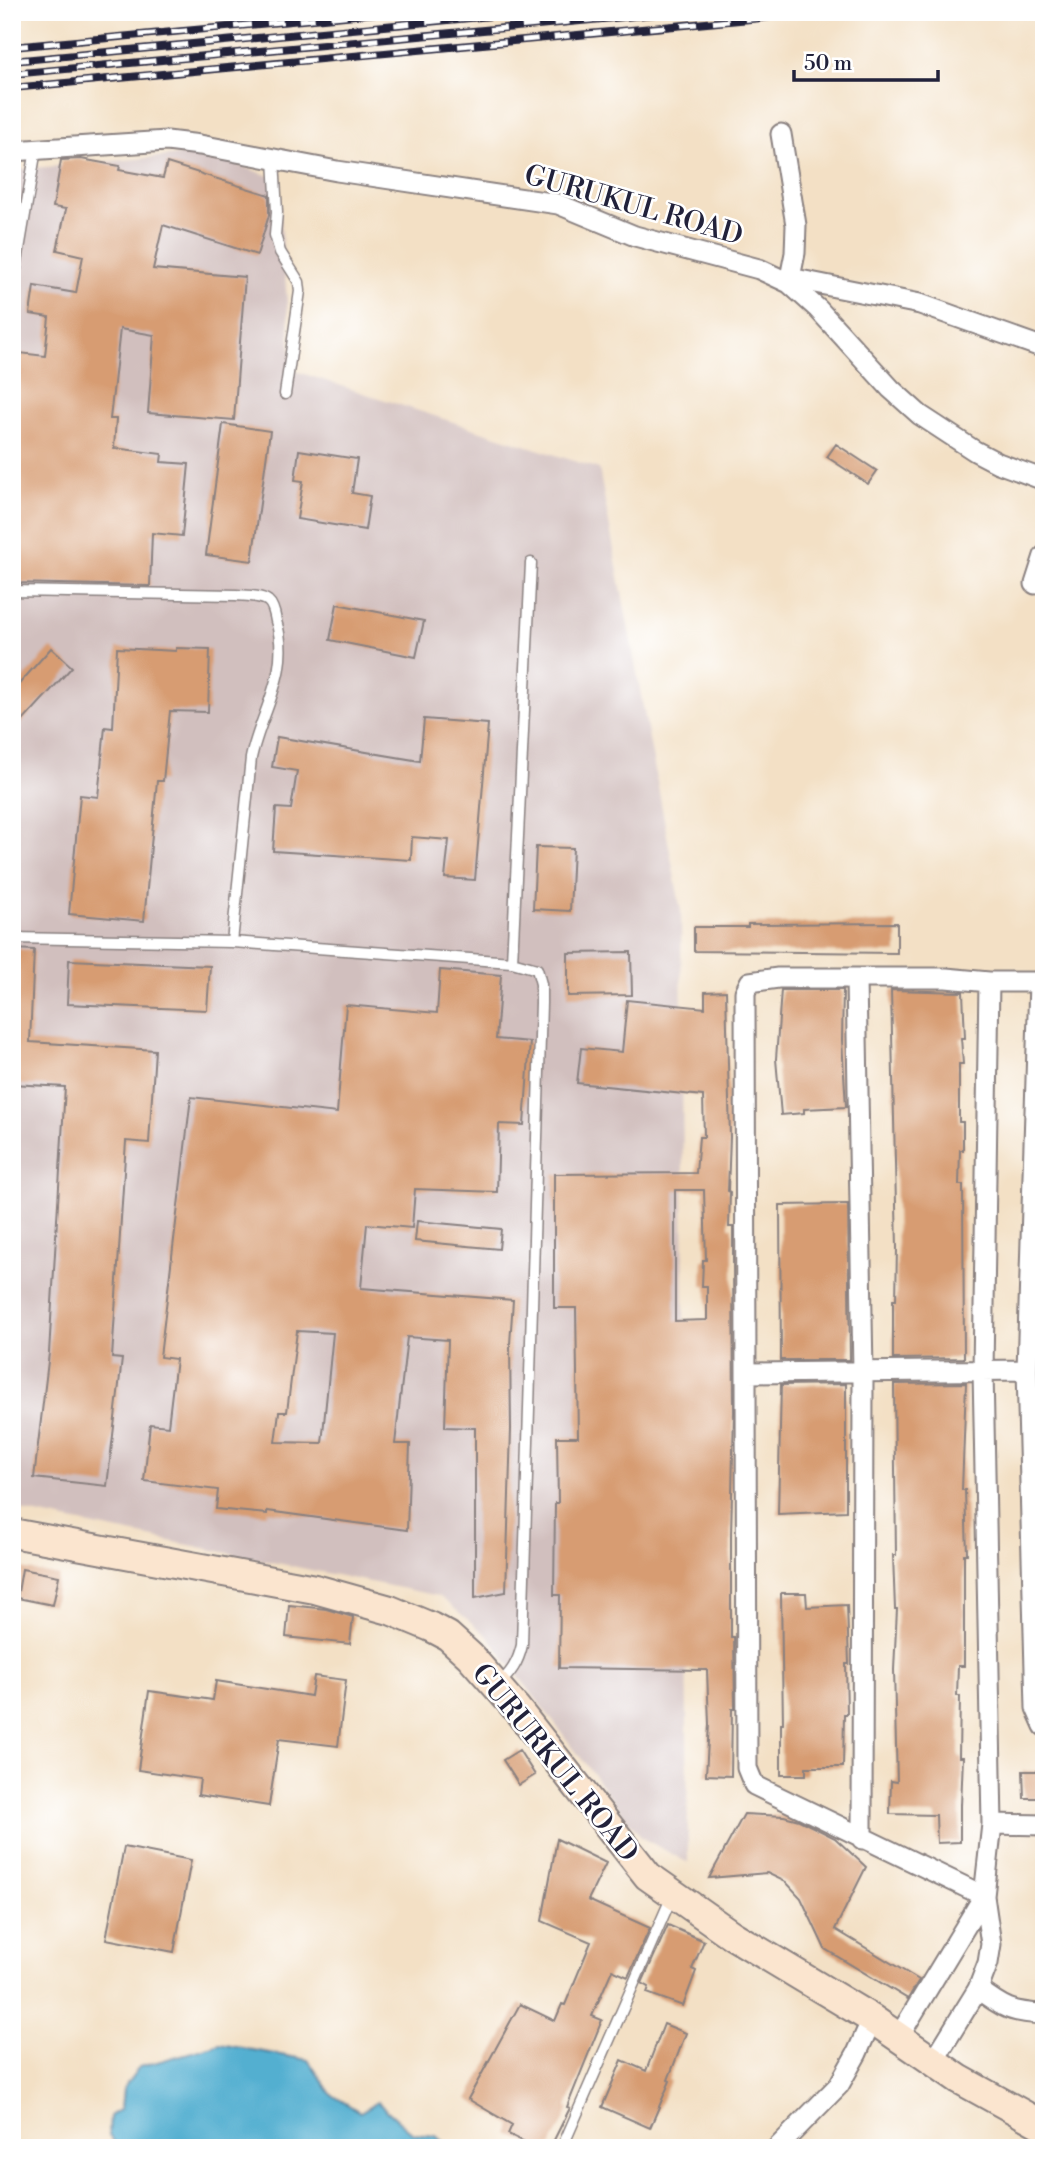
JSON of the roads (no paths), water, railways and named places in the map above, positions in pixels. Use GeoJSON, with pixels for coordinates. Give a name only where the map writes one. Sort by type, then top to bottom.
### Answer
{"type":"FeatureCollection","features":[{"type":"Feature","properties":{"kind":"street"},"geometry":{"type":"LineString","coordinates":[[781,134],[795,217],[790,281],[920,304],[1044,348]]}},
{"type":"Feature","properties":{"kind":"street","name":"GURUKUL ROAD"},"geometry":{"type":"LineString","coordinates":[[12,151],[167,141],[337,171],[558,204],[635,236],[759,269],[790,281],[920,415],[975,451],[998,463],[1044,480]]}},
{"type":"Feature","properties":{"kind":"street"},"geometry":{"type":"LineString","coordinates":[[1035,584],[1044,556]]}},
{"type":"Feature","properties":{"kind":"street"},"geometry":{"type":"LineString","coordinates":[[984,1896],[754,1785],[747,1768],[745,992],[750,982],[946,978],[989,982],[1041,982],[1027,1370],[1036,1708],[1044,1726]]}},
{"type":"Feature","properties":{"kind":"street"},"geometry":{"type":"LineString","coordinates":[[856,979],[863,1372],[862,1839]]}},
{"type":"Feature","properties":{"kind":"street"},"geometry":{"type":"LineString","coordinates":[[933,2062],[978,1989],[988,1963],[991,1944],[984,1896],[992,1824],[983,1371],[989,982]]}},
{"type":"Feature","properties":{"kind":"street"},"geometry":{"type":"LineString","coordinates":[[747,1373],[1027,1370]]}},
{"type":"Feature","properties":{"kind":"street","name":"GURURKUL ROAD"},"geometry":{"type":"LineString","coordinates":[[12,1533],[315,1590],[390,1610],[448,1636],[497,1687],[648,1876],[732,1935],[872,2019],[959,2079],[1044,2126]]}},
{"type":"Feature","properties":{"kind":"street"},"geometry":{"type":"LineString","coordinates":[[992,1824],[1044,1825]]}},
{"type":"Feature","properties":{"kind":"street"},"geometry":{"type":"LineString","coordinates":[[898,2038],[984,1896]]}},
{"type":"Feature","properties":{"kind":"street"},"geometry":{"type":"LineString","coordinates":[[978,1989],[1002,2008],[1012,2012],[1044,2014]]}},
{"type":"Feature","properties":{"kind":"street"},"geometry":{"type":"LineString","coordinates":[[777,2148],[839,2085],[872,2019]]}},
{"type":"Feature","properties":{"kind":"lane"},"geometry":{"type":"LineString","coordinates":[[12,291],[36,149]]}},
{"type":"Feature","properties":{"kind":"lane"},"geometry":{"type":"LineString","coordinates":[[274,158],[277,212],[275,236],[280,252],[299,282],[300,291],[285,394]]}},
{"type":"Feature","properties":{"kind":"lane"},"geometry":{"type":"LineString","coordinates":[[512,962],[531,563]]}},
{"type":"Feature","properties":{"kind":"lane"},"geometry":{"type":"LineString","coordinates":[[12,591],[236,595],[260,598],[268,601],[272,607],[279,629],[281,666],[255,738],[251,758],[232,942]]}},
{"type":"Feature","properties":{"kind":"lane"},"geometry":{"type":"LineString","coordinates":[[12,938],[232,942],[512,962],[537,969],[541,984],[541,1003],[522,1645],[511,1673],[497,1687]]}},
{"type":"Feature","properties":{"kind":"lane"},"geometry":{"type":"LineString","coordinates":[[562,2148],[673,1895]]}},
{"type":"Feature","properties":{"kind":"water"},"geometry":{"type":"Polygon","coordinates":[[[220,2044],[308,2060],[331,2094],[360,2112],[377,2102],[414,2134],[436,2136],[450,2148],[119,2148],[109,2135],[110,2116],[121,2109],[123,2089],[139,2067],[220,2044]]]}},
{"type":"Feature","properties":{"kind":"railway"},"geometry":{"type":"LineString","coordinates":[[12,47],[387,12]]}},
{"type":"Feature","properties":{"kind":"railway"},"geometry":{"type":"LineString","coordinates":[[12,61],[533,12]]}},
{"type":"Feature","properties":{"kind":"railway"},"geometry":{"type":"LineString","coordinates":[[12,74],[677,12]]}},
{"type":"Feature","properties":{"kind":"railway"},"geometry":{"type":"LineString","coordinates":[[12,88],[824,12]]}}]}
